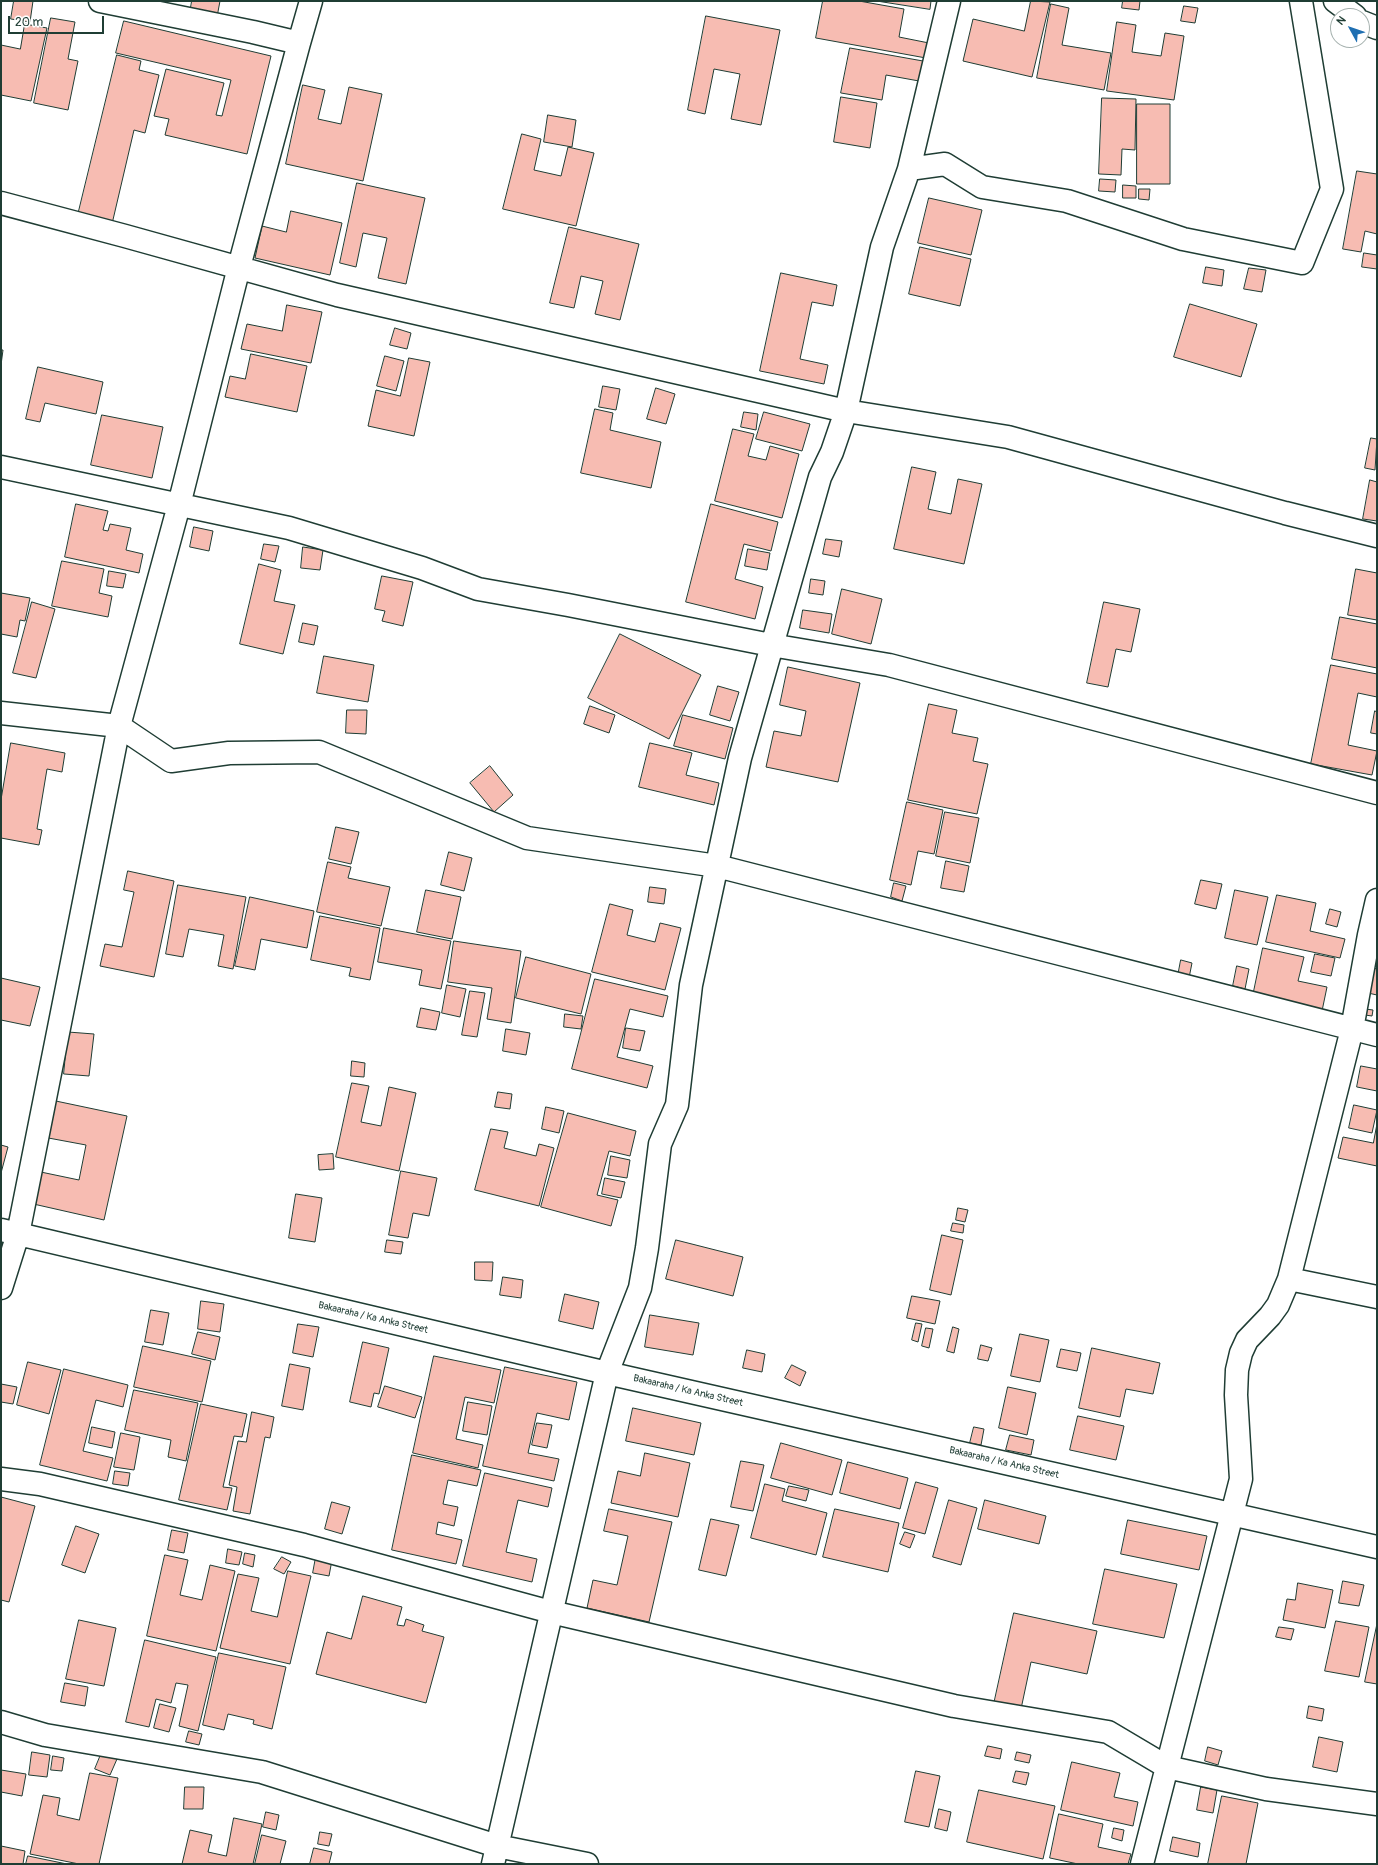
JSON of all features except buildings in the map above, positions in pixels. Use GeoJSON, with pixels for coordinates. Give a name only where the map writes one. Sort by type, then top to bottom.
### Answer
{"type":"FeatureCollection","features":[{"type":"Feature","properties":{"kind":"street"},"geometry":{"type":"LineString","coordinates":[[100,1],[254,32],[299,44]]}},
{"type":"Feature","properties":{"kind":"street"},"geometry":{"type":"LineString","coordinates":[[1,1288],[10,1232],[119,726],[239,267],[311,1]]}},
{"type":"Feature","properties":{"kind":"street"},"geometry":{"type":"LineString","coordinates":[[495,1855],[607,1373],[640,1288],[647,1248],[660,1144],[677,1105],[691,985],[740,758],[820,477],[832,452],[846,412],[882,248],[909,169],[949,1]]}},
{"type":"Feature","properties":{"kind":"street"},"geometry":{"type":"LineString","coordinates":[[909,169],[945,164],[982,187],[1067,201],[1182,239],[1302,263],[1332,189],[1301,1]]}},
{"type":"Feature","properties":{"kind":"street"},"geometry":{"type":"LineString","coordinates":[[1335,1],[1344,8]]}},
{"type":"Feature","properties":{"kind":"street"},"geometry":{"type":"LineString","coordinates":[[1,203],[337,294],[846,412],[1008,437],[1285,513],[1377,536]]}},
{"type":"Feature","properties":{"kind":"street"},"geometry":{"type":"LineString","coordinates":[[1,466],[289,528],[422,568],[478,589],[568,605],[771,646],[889,665],[1377,793]]}},
{"type":"Feature","properties":{"kind":"street"},"geometry":{"type":"LineString","coordinates":[[1,713],[119,726],[171,761],[229,753],[319,752],[526,838],[717,866],[1377,1035]]}},
{"type":"Feature","properties":{"kind":"street"},"geometry":{"type":"LineString","coordinates":[[1142,1864],[1241,1479],[1236,1395],[1241,1353],[1247,1340],[1270,1316],[1278,1305],[1289,1279],[1352,1029],[1377,900]]}},
{"type":"Feature","properties":{"kind":"street","name":"Bakaaraha / Ka Anka Street"},"geometry":{"type":"LineString","coordinates":[[10,1232],[607,1373],[1377,1547]]}},
{"type":"Feature","properties":{"kind":"street"},"geometry":{"type":"LineString","coordinates":[[1289,1279],[1377,1297]]}},
{"type":"Feature","properties":{"kind":"street"},"geometry":{"type":"LineString","coordinates":[[1,1479],[48,1486],[304,1545],[551,1612],[954,1706],[1108,1732],[1167,1767],[1266,1789],[1377,1804]]}},
{"type":"Feature","properties":{"kind":"street"},"geometry":{"type":"LineString","coordinates":[[1,1722],[45,1735],[262,1772],[495,1855],[587,1864]]}}]}
